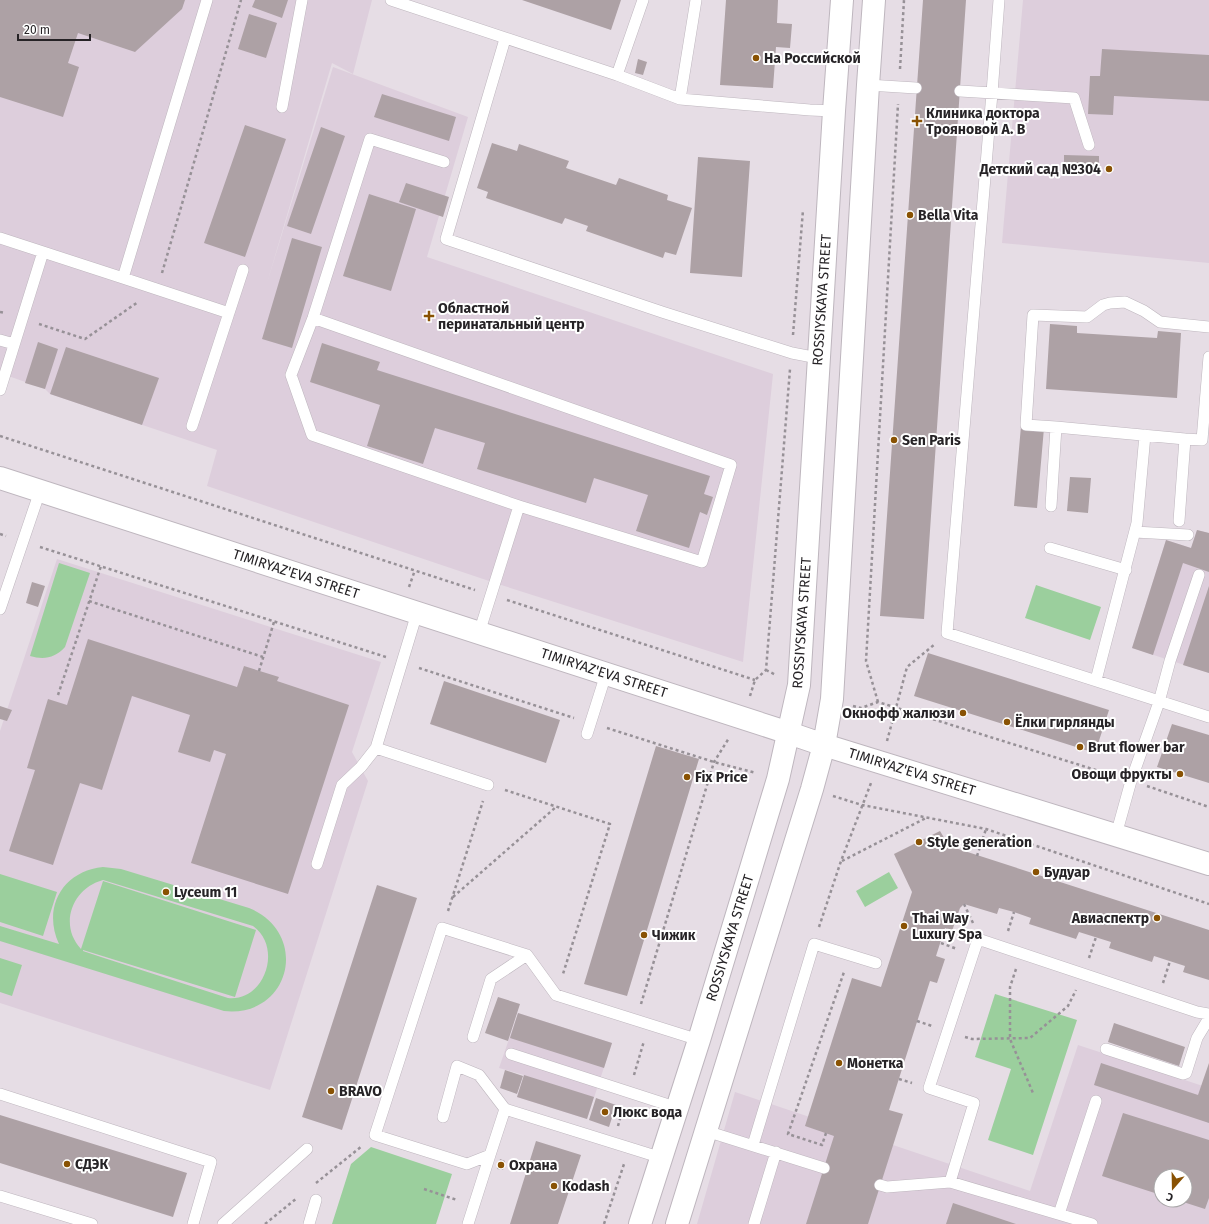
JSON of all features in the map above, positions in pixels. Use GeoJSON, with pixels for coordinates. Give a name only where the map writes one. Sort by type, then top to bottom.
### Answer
{"type":"FeatureCollection","features":[{"type":"Feature","properties":{"kind":"main road","name":"ROSSIYSKAYA STREET"},"geometry":{"type":"LineString","coordinates":[[640,1224],[678,1108],[778,779],[799,685],[818,358],[842,0]]}},
{"type":"Feature","properties":{"kind":"main road"},"geometry":{"type":"LineString","coordinates":[[678,1224],[812,789],[824,745],[832,699],[874,0]]}},
{"type":"Feature","properties":{"kind":"main road","name":"TIMIRYAZ'EVA STREET"},"geometry":{"type":"LineString","coordinates":[[0,478],[824,745],[1209,864]]}},
{"type":"Feature","properties":{"kind":"lane"},"geometry":{"type":"LineString","coordinates":[[123,278],[207,0]]}},
{"type":"Feature","properties":{"kind":"lane"},"geometry":{"type":"LineString","coordinates":[[282,107],[302,0]]}},
{"type":"Feature","properties":{"kind":"lane"},"geometry":{"type":"LineString","coordinates":[[390,0],[617,75],[680,99],[834,111]]}},
{"type":"Feature","properties":{"kind":"lane"},"geometry":{"type":"LineString","coordinates":[[617,75],[643,0]]}},
{"type":"Feature","properties":{"kind":"lane"},"geometry":{"type":"LineString","coordinates":[[680,99],[696,0]]}},
{"type":"Feature","properties":{"kind":"lane"},"geometry":{"type":"LineString","coordinates":[[999,0],[947,633],[1209,717]]}},
{"type":"Feature","properties":{"kind":"lane"},"geometry":{"type":"LineString","coordinates":[[505,39],[446,239],[662,312],[792,353],[818,358]]}},
{"type":"Feature","properties":{"kind":"lane"},"geometry":{"type":"LineString","coordinates":[[868,85],[916,88]]}},
{"type":"Feature","properties":{"kind":"lane"},"geometry":{"type":"LineString","coordinates":[[960,91],[1074,98],[1089,144]]}},
{"type":"Feature","properties":{"kind":"lane"},"geometry":{"type":"LineString","coordinates":[[313,318],[731,465],[702,562],[519,506],[312,435],[291,375],[313,318],[370,139],[444,162]]}},
{"type":"Feature","properties":{"kind":"lane"},"geometry":{"type":"LineString","coordinates":[[0,238],[229,313]]}},
{"type":"Feature","properties":{"kind":"lane"},"geometry":{"type":"LineString","coordinates":[[0,390],[43,252]]}},
{"type":"Feature","properties":{"kind":"lane"},"geometry":{"type":"LineString","coordinates":[[192,426],[243,270]]}},
{"type":"Feature","properties":{"kind":"lane"},"geometry":{"type":"LineString","coordinates":[[1209,327],[1160,322],[1144,311],[1125,302],[1103,305],[1087,317],[1033,316],[1026,425],[1202,440],[1209,358]]}},
{"type":"Feature","properties":{"kind":"lane"},"geometry":{"type":"LineString","coordinates":[[0,340],[14,344]]}},
{"type":"Feature","properties":{"kind":"lane"},"geometry":{"type":"LineString","coordinates":[[1051,506],[1056,428]]}},
{"type":"Feature","properties":{"kind":"lane"},"geometry":{"type":"LineString","coordinates":[[1096,680],[1126,570],[1137,523],[1145,435]]}},
{"type":"Feature","properties":{"kind":"lane"},"geometry":{"type":"LineString","coordinates":[[1179,521],[1185,439]]}},
{"type":"Feature","properties":{"kind":"lane"},"geometry":{"type":"LineString","coordinates":[[0,609],[40,491]]}},
{"type":"Feature","properties":{"kind":"lane"},"geometry":{"type":"LineString","coordinates":[[479,633],[519,506]]}},
{"type":"Feature","properties":{"kind":"lane"},"geometry":{"type":"LineString","coordinates":[[1135,532],[1188,535]]}},
{"type":"Feature","properties":{"kind":"lane"},"geometry":{"type":"LineString","coordinates":[[1050,548],[1126,570]]}},
{"type":"Feature","properties":{"kind":"lane"},"geometry":{"type":"LineString","coordinates":[[1116,835],[1131,781],[1159,702],[1170,661],[1199,575]]}},
{"type":"Feature","properties":{"kind":"lane"},"geometry":{"type":"LineString","coordinates":[[317,864],[342,785],[361,767],[376,748],[418,613]]}},
{"type":"Feature","properties":{"kind":"lane"},"geometry":{"type":"LineString","coordinates":[[587,734],[606,674]]}},
{"type":"Feature","properties":{"kind":"lane"},"geometry":{"type":"LineString","coordinates":[[376,748],[488,785]]}},
{"type":"Feature","properties":{"kind":"lane"},"geometry":{"type":"LineString","coordinates":[[490,1155],[467,1164],[375,1135],[442,928],[527,955],[556,995],[699,1040]]}},
{"type":"Feature","properties":{"kind":"lane"},"geometry":{"type":"LineString","coordinates":[[950,1182],[974,1103],[929,1088],[978,939],[1197,1012],[1209,1014]]}},
{"type":"Feature","properties":{"kind":"lane"},"geometry":{"type":"LineString","coordinates":[[753,1145],[814,944],[876,963]]}},
{"type":"Feature","properties":{"kind":"lane"},"geometry":{"type":"LineString","coordinates":[[473,1037],[491,979],[527,955]]}},
{"type":"Feature","properties":{"kind":"lane"},"geometry":{"type":"LineString","coordinates":[[1106,1048],[1183,1074],[1186,1073],[1197,1038],[1209,1018]]}},
{"type":"Feature","properties":{"kind":"lane"},"geometry":{"type":"LineString","coordinates":[[512,1054],[678,1108]]}},
{"type":"Feature","properties":{"kind":"lane"},"geometry":{"type":"LineString","coordinates":[[443,1117],[457,1066],[479,1075],[504,1109],[612,1144],[662,1158]]}},
{"type":"Feature","properties":{"kind":"lane"},"geometry":{"type":"LineString","coordinates":[[0,1094],[212,1162],[192,1224]]}},
{"type":"Feature","properties":{"kind":"lane"},"geometry":{"type":"LineString","coordinates":[[1059,1214],[1096,1101]]}},
{"type":"Feature","properties":{"kind":"lane"},"geometry":{"type":"LineString","coordinates":[[468,1224],[504,1109]]}},
{"type":"Feature","properties":{"kind":"lane"},"geometry":{"type":"LineString","coordinates":[[706,1131],[824,1168]]}},
{"type":"Feature","properties":{"kind":"lane"},"geometry":{"type":"LineString","coordinates":[[223,1224],[307,1149]]}},
{"type":"Feature","properties":{"kind":"lane"},"geometry":{"type":"LineString","coordinates":[[754,1224],[776,1152]]}},
{"type":"Feature","properties":{"kind":"lane"},"geometry":{"type":"LineString","coordinates":[[880,1186],[887,1187],[950,1182],[1092,1224]]}},
{"type":"Feature","properties":{"kind":"lane"},"geometry":{"type":"LineString","coordinates":[[0,1196],[92,1224]]}},
{"type":"Feature","properties":{"kind":"lane"},"geometry":{"type":"LineString","coordinates":[[309,1224],[316,1200]]}},
{"type":"Feature","properties":{"kind":"path"},"geometry":{"type":"LineString","coordinates":[[878,702],[866,661],[904,0]]}},
{"type":"Feature","properties":{"kind":"path"},"geometry":{"type":"LineString","coordinates":[[612,1144],[645,1038],[636,1021],[714,762],[742,718],[756,680],[766,670],[803,204]]}},
{"type":"Feature","properties":{"kind":"path"},"geometry":{"type":"LineString","coordinates":[[0,436],[756,680]]}},
{"type":"Feature","properties":{"kind":"path"},"geometry":{"type":"LineString","coordinates":[[0,534],[590,723],[714,762],[778,779]]}},
{"type":"Feature","properties":{"kind":"path"},"geometry":{"type":"LineString","coordinates":[[58,695],[101,566]]}},
{"type":"Feature","properties":{"kind":"path"},"geometry":{"type":"LineString","coordinates":[[89,601],[263,657]]}},
{"type":"Feature","properties":{"kind":"path"},"geometry":{"type":"LineString","coordinates":[[259,671],[274,622]]}},
{"type":"Feature","properties":{"kind":"path"},"geometry":{"type":"LineString","coordinates":[[766,670],[799,685]]}},
{"type":"Feature","properties":{"kind":"path"},"geometry":{"type":"LineString","coordinates":[[832,699],[861,708],[878,702],[1209,807]]}},
{"type":"Feature","properties":{"kind":"path"},"geometry":{"type":"LineString","coordinates":[[442,928],[488,785],[610,824],[556,995]]}},
{"type":"Feature","properties":{"kind":"path"},"geometry":{"type":"LineString","coordinates":[[812,789],[862,805],[986,829],[1209,904]]}},
{"type":"Feature","properties":{"kind":"path"},"geometry":{"type":"LineString","coordinates":[[452,898],[557,806]]}},
{"type":"Feature","properties":{"kind":"path"},"geometry":{"type":"LineString","coordinates":[[841,861],[928,818]]}},
{"type":"Feature","properties":{"kind":"path"},"geometry":{"type":"LineString","coordinates":[[977,856],[986,829]]}},
{"type":"Feature","properties":{"kind":"path"},"geometry":{"type":"LineString","coordinates":[[964,904],[974,925]]}},
{"type":"Feature","properties":{"kind":"path"},"geometry":{"type":"LineString","coordinates":[[818,928],[826,930]]}},
{"type":"Feature","properties":{"kind":"path"},"geometry":{"type":"LineString","coordinates":[[826,1133],[822,1145],[788,1134],[849,954]]}},
{"type":"Feature","properties":{"kind":"path"},"geometry":{"type":"LineString","coordinates":[[1158,999],[1170,961]]}},
{"type":"Feature","properties":{"kind":"path"},"geometry":{"type":"LineString","coordinates":[[1010,987],[1010,1039],[1033,1093]]}},
{"type":"Feature","properties":{"kind":"path"},"geometry":{"type":"LineString","coordinates":[[972,1039],[1030,1038],[1068,1006]]}},
{"type":"Feature","properties":{"kind":"path"},"geometry":{"type":"LineString","coordinates":[[899,1079],[914,1084]]}},
{"type":"Feature","properties":{"kind":"path"},"geometry":{"type":"LineString","coordinates":[[314,1185],[375,1135]]}},
{"type":"Feature","properties":{"kind":"path"},"geometry":{"type":"LineString","coordinates":[[604,1224],[629,1149]]}},
{"type":"Feature","properties":{"kind":"path"},"geometry":{"type":"LineString","coordinates":[[424,1189],[474,1205]]}},
{"type":"Feature","properties":{"kind":"path"},"geometry":{"type":"LineString","coordinates":[[266,1224],[302,1194]]}},
{"type":"Feature","properties":{"kind":"shaded area"},"geometry":{"type":"Polygon","coordinates":[[[0,0],[372,0],[353,74],[332,63],[267,283],[333,67],[468,117],[427,257],[773,374],[743,662],[495,583],[207,486],[217,450],[50,394],[45,389],[0,373],[0,0]]]}},
{"type":"Feature","properties":{"kind":"shaded area","name":"Детский сад №304"},"geometry":{"type":"Polygon","coordinates":[[[1023,0],[1209,0],[1209,263],[1002,243],[1023,0]]]}},
{"type":"Feature","properties":{"kind":"shaded area"},"geometry":{"type":"Polygon","coordinates":[[[1197,530],[1209,533],[1209,673],[1132,648],[1166,540],[1191,548],[1197,530]]]}},
{"type":"Feature","properties":{"kind":"shaded area","name":"Lyceum 11"},"geometry":{"type":"Polygon","coordinates":[[[57,559],[381,662],[352,752],[368,781],[270,1090],[0,1003],[0,731],[57,559]]]}},
{"type":"Feature","properties":{"kind":"shaded area"},"geometry":{"type":"Polygon","coordinates":[[[518,1013],[612,1043],[587,1119],[517,1097],[524,1075],[499,1068],[518,1013]]]}},
{"type":"Feature","properties":{"kind":"shaded area"},"geometry":{"type":"Polygon","coordinates":[[[1078,1045],[1209,1088],[1209,1224],[697,1224],[735,1092],[1030,1191],[1078,1045]]]}},
{"type":"Feature","properties":{"kind":"green space"},"geometry":{"type":"Polygon","coordinates":[[[59,563],[90,573],[65,647],[53,656],[40,658],[30,656],[59,563]]]}},
{"type":"Feature","properties":{"kind":"green space"},"geometry":{"type":"Polygon","coordinates":[[[1036,585],[1101,607],[1090,640],[1025,618],[1036,585]]]}},
{"type":"Feature","properties":{"kind":"green space"},"geometry":{"type":"Polygon","coordinates":[[[103,867],[121,869],[249,908],[268,920],[281,936],[286,954],[284,972],[277,988],[264,1002],[247,1010],[224,1011],[0,941],[0,926],[59,944],[54,930],[53,917],[55,904],[67,883],[89,870],[103,867]],[[103,880],[92,884],[77,899],[72,908],[70,918],[74,939],[81,949],[103,881],[256,930],[235,997],[83,950],[228,998],[241,997],[252,991],[260,983],[266,971],[268,959],[267,947],[262,935],[253,926],[103,880]]]}},
{"type":"Feature","properties":{"kind":"green space"},"geometry":{"type":"Polygon","coordinates":[[[889,872],[898,888],[865,907],[856,891],[889,872]]]}},
{"type":"Feature","properties":{"kind":"green space"},"geometry":{"type":"Polygon","coordinates":[[[0,874],[57,892],[43,936],[0,922],[0,874]]]}},
{"type":"Feature","properties":{"kind":"green space"},"geometry":{"type":"Polygon","coordinates":[[[0,958],[22,965],[12,996],[0,992],[0,958]]]}},
{"type":"Feature","properties":{"kind":"green space"},"geometry":{"type":"Polygon","coordinates":[[[995,994],[1077,1020],[1033,1155],[988,1140],[1011,1069],[975,1057],[995,994]]]}},
{"type":"Feature","properties":{"kind":"green space"},"geometry":{"type":"Polygon","coordinates":[[[371,1147],[452,1174],[436,1224],[332,1224],[351,1164],[371,1147]]]}},
{"type":"Feature","properties":{"kind":"building"},"geometry":{"type":"Polygon","coordinates":[[[0,0],[185,0],[182,9],[135,52],[78,33],[68,63],[79,67],[63,117],[0,97],[0,0]]]}},
{"type":"Feature","properties":{"kind":"building"},"geometry":{"type":"Polygon","coordinates":[[[255,0],[288,0],[282,18],[252,7],[255,0]]]}},
{"type":"Feature","properties":{"kind":"building"},"geometry":{"type":"Polygon","coordinates":[[[522,0],[621,0],[611,30],[522,0]]]}},
{"type":"Feature","properties":{"kind":"building"},"geometry":{"type":"Polygon","coordinates":[[[726,0],[778,0],[777,23],[792,24],[790,48],[776,47],[773,88],[720,85],[726,0]]]}},
{"type":"Feature","properties":{"kind":"building"},"geometry":{"type":"Polygon","coordinates":[[[923,0],[966,0],[924,619],[880,616],[923,0]]]}},
{"type":"Feature","properties":{"kind":"building"},"geometry":{"type":"Polygon","coordinates":[[[249,14],[277,23],[266,58],[238,49],[249,14]]]}},
{"type":"Feature","properties":{"kind":"building"},"geometry":{"type":"Polygon","coordinates":[[[1102,49],[1209,55],[1209,101],[1114,96],[1113,115],[1088,114],[1090,76],[1100,76],[1102,49]]]}},
{"type":"Feature","properties":{"kind":"building"},"geometry":{"type":"Polygon","coordinates":[[[638,59],[647,62],[643,75],[635,73],[638,59]]]}},
{"type":"Feature","properties":{"kind":"building"},"geometry":{"type":"Polygon","coordinates":[[[382,94],[456,117],[449,141],[374,117],[382,94]]]}},
{"type":"Feature","properties":{"kind":"building"},"geometry":{"type":"Polygon","coordinates":[[[245,125],[286,139],[245,257],[204,243],[245,125]]]}},
{"type":"Feature","properties":{"kind":"building"},"geometry":{"type":"Polygon","coordinates":[[[321,127],[345,136],[311,234],[287,226],[321,127]]]}},
{"type":"Feature","properties":{"kind":"building"},"geometry":{"type":"Polygon","coordinates":[[[492,143],[517,151],[519,144],[569,161],[566,168],[616,185],[619,178],[668,195],[667,200],[692,208],[676,255],[665,252],[663,258],[586,231],[588,226],[565,218],[562,224],[486,198],[488,192],[477,188],[492,143]]]}},
{"type":"Feature","properties":{"kind":"building"},"geometry":{"type":"Polygon","coordinates":[[[1064,155],[1099,156],[1099,174],[1064,174],[1064,155]]]}},
{"type":"Feature","properties":{"kind":"building"},"geometry":{"type":"Polygon","coordinates":[[[698,157],[750,161],[742,277],[690,273],[698,157]]]}},
{"type":"Feature","properties":{"kind":"building"},"geometry":{"type":"Polygon","coordinates":[[[406,183],[449,197],[443,217],[399,202],[406,183]]]}},
{"type":"Feature","properties":{"kind":"building"},"geometry":{"type":"Polygon","coordinates":[[[369,194],[416,209],[391,291],[343,276],[369,194]]]}},
{"type":"Feature","properties":{"kind":"building"},"geometry":{"type":"Polygon","coordinates":[[[292,238],[322,247],[292,348],[262,339],[292,238]]]}},
{"type":"Feature","properties":{"kind":"building"},"geometry":{"type":"Polygon","coordinates":[[[1050,324],[1077,326],[1077,333],[1157,338],[1158,331],[1181,333],[1177,398],[1046,389],[1050,324]]]}},
{"type":"Feature","properties":{"kind":"building"},"geometry":{"type":"Polygon","coordinates":[[[38,342],[58,349],[45,389],[25,383],[38,342]]]}},
{"type":"Feature","properties":{"kind":"building"},"geometry":{"type":"Polygon","coordinates":[[[322,343],[380,362],[377,370],[710,476],[704,494],[713,497],[707,515],[700,512],[689,548],[636,531],[648,495],[594,478],[586,503],[477,469],[485,443],[435,428],[423,464],[367,446],[380,405],[310,382],[322,343]]]}},
{"type":"Feature","properties":{"kind":"building"},"geometry":{"type":"Polygon","coordinates":[[[66,347],[159,378],[142,425],[50,394],[66,347]]]}},
{"type":"Feature","properties":{"kind":"building"},"geometry":{"type":"Polygon","coordinates":[[[1021,426],[1044,428],[1037,508],[1014,506],[1021,426]]]}},
{"type":"Feature","properties":{"kind":"building"},"geometry":{"type":"Polygon","coordinates":[[[1070,477],[1091,478],[1088,513],[1067,511],[1070,477]]]}},
{"type":"Feature","properties":{"kind":"building"},"geometry":{"type":"Polygon","coordinates":[[[1197,530],[1209,533],[1209,572],[1183,563],[1153,655],[1132,648],[1166,540],[1191,548],[1197,530]]]}},
{"type":"Feature","properties":{"kind":"building"},"geometry":{"type":"Polygon","coordinates":[[[32,582],[45,586],[38,607],[26,603],[32,582]]]}},
{"type":"Feature","properties":{"kind":"building"},"geometry":{"type":"Polygon","coordinates":[[[1209,586],[1209,673],[1183,665],[1209,586]]]}},
{"type":"Feature","properties":{"kind":"building"},"geometry":{"type":"Polygon","coordinates":[[[88,639],[237,687],[244,666],[279,677],[277,681],[349,705],[288,894],[191,863],[226,754],[214,750],[210,762],[178,752],[190,715],[132,696],[102,790],[80,783],[53,865],[9,851],[35,770],[27,768],[48,699],[67,705],[88,639]]]}},
{"type":"Feature","properties":{"kind":"building"},"geometry":{"type":"Polygon","coordinates":[[[928,653],[1109,710],[1095,753],[914,696],[928,653]]]}},
{"type":"Feature","properties":{"kind":"building"},"geometry":{"type":"Polygon","coordinates":[[[444,681],[560,720],[546,763],[430,724],[444,681]]]}},
{"type":"Feature","properties":{"kind":"building"},"geometry":{"type":"Polygon","coordinates":[[[0,706],[12,710],[7,721],[0,719],[0,706]]]}},
{"type":"Feature","properties":{"kind":"building"},"geometry":{"type":"Polygon","coordinates":[[[1172,724],[1209,735],[1209,783],[1157,767],[1172,724]]]}},
{"type":"Feature","properties":{"kind":"building"},"geometry":{"type":"Polygon","coordinates":[[[656,746],[699,759],[627,996],[584,984],[656,746]]]}},
{"type":"Feature","properties":{"kind":"building"},"geometry":{"type":"Polygon","coordinates":[[[940,831],[949,846],[1209,930],[1209,980],[1183,972],[1185,966],[1154,956],[1152,962],[1109,948],[1111,942],[1079,932],[1076,939],[1029,924],[1031,918],[1014,912],[999,908],[997,914],[964,904],[960,908],[952,931],[945,928],[936,956],[945,959],[937,983],[930,981],[889,1110],[903,1114],[868,1224],[806,1224],[834,1136],[805,1126],[852,978],[881,987],[912,892],[894,854],[940,831]]]}},
{"type":"Feature","properties":{"kind":"building"},"geometry":{"type":"Polygon","coordinates":[[[377,885],[417,898],[342,1130],[302,1117],[377,885]]]}},
{"type":"Feature","properties":{"kind":"building"},"geometry":{"type":"Polygon","coordinates":[[[498,997],[520,1004],[508,1041],[485,1033],[498,997]]]}},
{"type":"Feature","properties":{"kind":"building"},"geometry":{"type":"Polygon","coordinates":[[[518,1013],[612,1043],[604,1068],[510,1038],[518,1013]]]}},
{"type":"Feature","properties":{"kind":"building"},"geometry":{"type":"Polygon","coordinates":[[[1114,1023],[1185,1047],[1179,1066],[1108,1042],[1114,1023]]]}},
{"type":"Feature","properties":{"kind":"building"},"geometry":{"type":"Polygon","coordinates":[[[1101,1063],[1198,1095],[1209,1063],[1209,1123],[1094,1085],[1101,1063]]]}},
{"type":"Feature","properties":{"kind":"building"},"geometry":{"type":"Polygon","coordinates":[[[505,1070],[523,1076],[517,1094],[500,1088],[505,1070]]]}},
{"type":"Feature","properties":{"kind":"building"},"geometry":{"type":"Polygon","coordinates":[[[524,1075],[594,1097],[587,1119],[517,1097],[524,1075]]]}},
{"type":"Feature","properties":{"kind":"building"},"geometry":{"type":"Polygon","coordinates":[[[596,1098],[616,1105],[609,1127],[589,1120],[596,1098]]]}},
{"type":"Feature","properties":{"kind":"building"},"geometry":{"type":"Polygon","coordinates":[[[1123,1113],[1209,1140],[1209,1198],[1205,1209],[1193,1205],[1193,1168],[1153,1168],[1153,1192],[1102,1176],[1123,1113]]]}},
{"type":"Feature","properties":{"kind":"building"},"geometry":{"type":"Polygon","coordinates":[[[0,1115],[187,1173],[173,1217],[0,1163],[0,1115]]]}},
{"type":"Feature","properties":{"kind":"building"},"geometry":{"type":"Polygon","coordinates":[[[536,1141],[581,1155],[558,1224],[510,1224],[536,1141]]]}},
{"type":"Feature","properties":{"kind":"building","name":"Охрана"},"geometry":{"type":"Polygon","coordinates":[[[500,1159],[505,1161],[503,1170],[497,1169],[500,1159]]]}},
{"type":"Feature","properties":{"kind":"building"},"geometry":{"type":"Polygon","coordinates":[[[953,1203],[1016,1224],[946,1224],[953,1203]]]}},
{"type":"Feature","properties":{"kind":"place","name":"На Российской"},"geometry":{"type":"Point","coordinates":[756,58]}},
{"type":"Feature","properties":{"kind":"place","name":"Клиника доктора Трояновой А. В"},"geometry":{"type":"Point","coordinates":[917,121]}},
{"type":"Feature","properties":{"kind":"place","name":"Детский сад №304"},"geometry":{"type":"Point","coordinates":[1109,169]}},
{"type":"Feature","properties":{"kind":"place","name":"Bella Vita"},"geometry":{"type":"Point","coordinates":[910,215]}},
{"type":"Feature","properties":{"kind":"place","name":"Областной перинатальный центр"},"geometry":{"type":"Point","coordinates":[429,316]}},
{"type":"Feature","properties":{"kind":"place","name":"Sen Paris"},"geometry":{"type":"Point","coordinates":[894,440]}},
{"type":"Feature","properties":{"kind":"place","name":"Окнофф жалюзи"},"geometry":{"type":"Point","coordinates":[963,713]}},
{"type":"Feature","properties":{"kind":"place","name":"Ёлки гирлянды"},"geometry":{"type":"Point","coordinates":[1007,722]}},
{"type":"Feature","properties":{"kind":"place","name":"Brut flower bar"},"geometry":{"type":"Point","coordinates":[1080,747]}},
{"type":"Feature","properties":{"kind":"place","name":"Овощи фрукты"},"geometry":{"type":"Point","coordinates":[1180,774]}},
{"type":"Feature","properties":{"kind":"place","name":"Fix Price"},"geometry":{"type":"Point","coordinates":[687,777]}},
{"type":"Feature","properties":{"kind":"place","name":"Style generation"},"geometry":{"type":"Point","coordinates":[919,842]}},
{"type":"Feature","properties":{"kind":"place","name":"Будуар"},"geometry":{"type":"Point","coordinates":[1036,872]}},
{"type":"Feature","properties":{"kind":"place","name":"Lyceum 11"},"geometry":{"type":"Point","coordinates":[166,892]}},
{"type":"Feature","properties":{"kind":"place","name":"Авиаспектр"},"geometry":{"type":"Point","coordinates":[1157,918]}},
{"type":"Feature","properties":{"kind":"place","name":"Thai Way Luxury Spa"},"geometry":{"type":"Point","coordinates":[904,926]}},
{"type":"Feature","properties":{"kind":"place","name":"Чижик"},"geometry":{"type":"Point","coordinates":[644,935]}},
{"type":"Feature","properties":{"kind":"place","name":"Монетка"},"geometry":{"type":"Point","coordinates":[839,1063]}},
{"type":"Feature","properties":{"kind":"place","name":"BRAVO"},"geometry":{"type":"Point","coordinates":[331,1091]}},
{"type":"Feature","properties":{"kind":"place","name":"Люкс вода"},"geometry":{"type":"Point","coordinates":[605,1112]}},
{"type":"Feature","properties":{"kind":"place","name":"СДЭК"},"geometry":{"type":"Point","coordinates":[67,1164]}},
{"type":"Feature","properties":{"kind":"place","name":"Охрана"},"geometry":{"type":"Point","coordinates":[501,1165]}},
{"type":"Feature","properties":{"kind":"place","name":"Kodash"},"geometry":{"type":"Point","coordinates":[554,1186]}}]}
